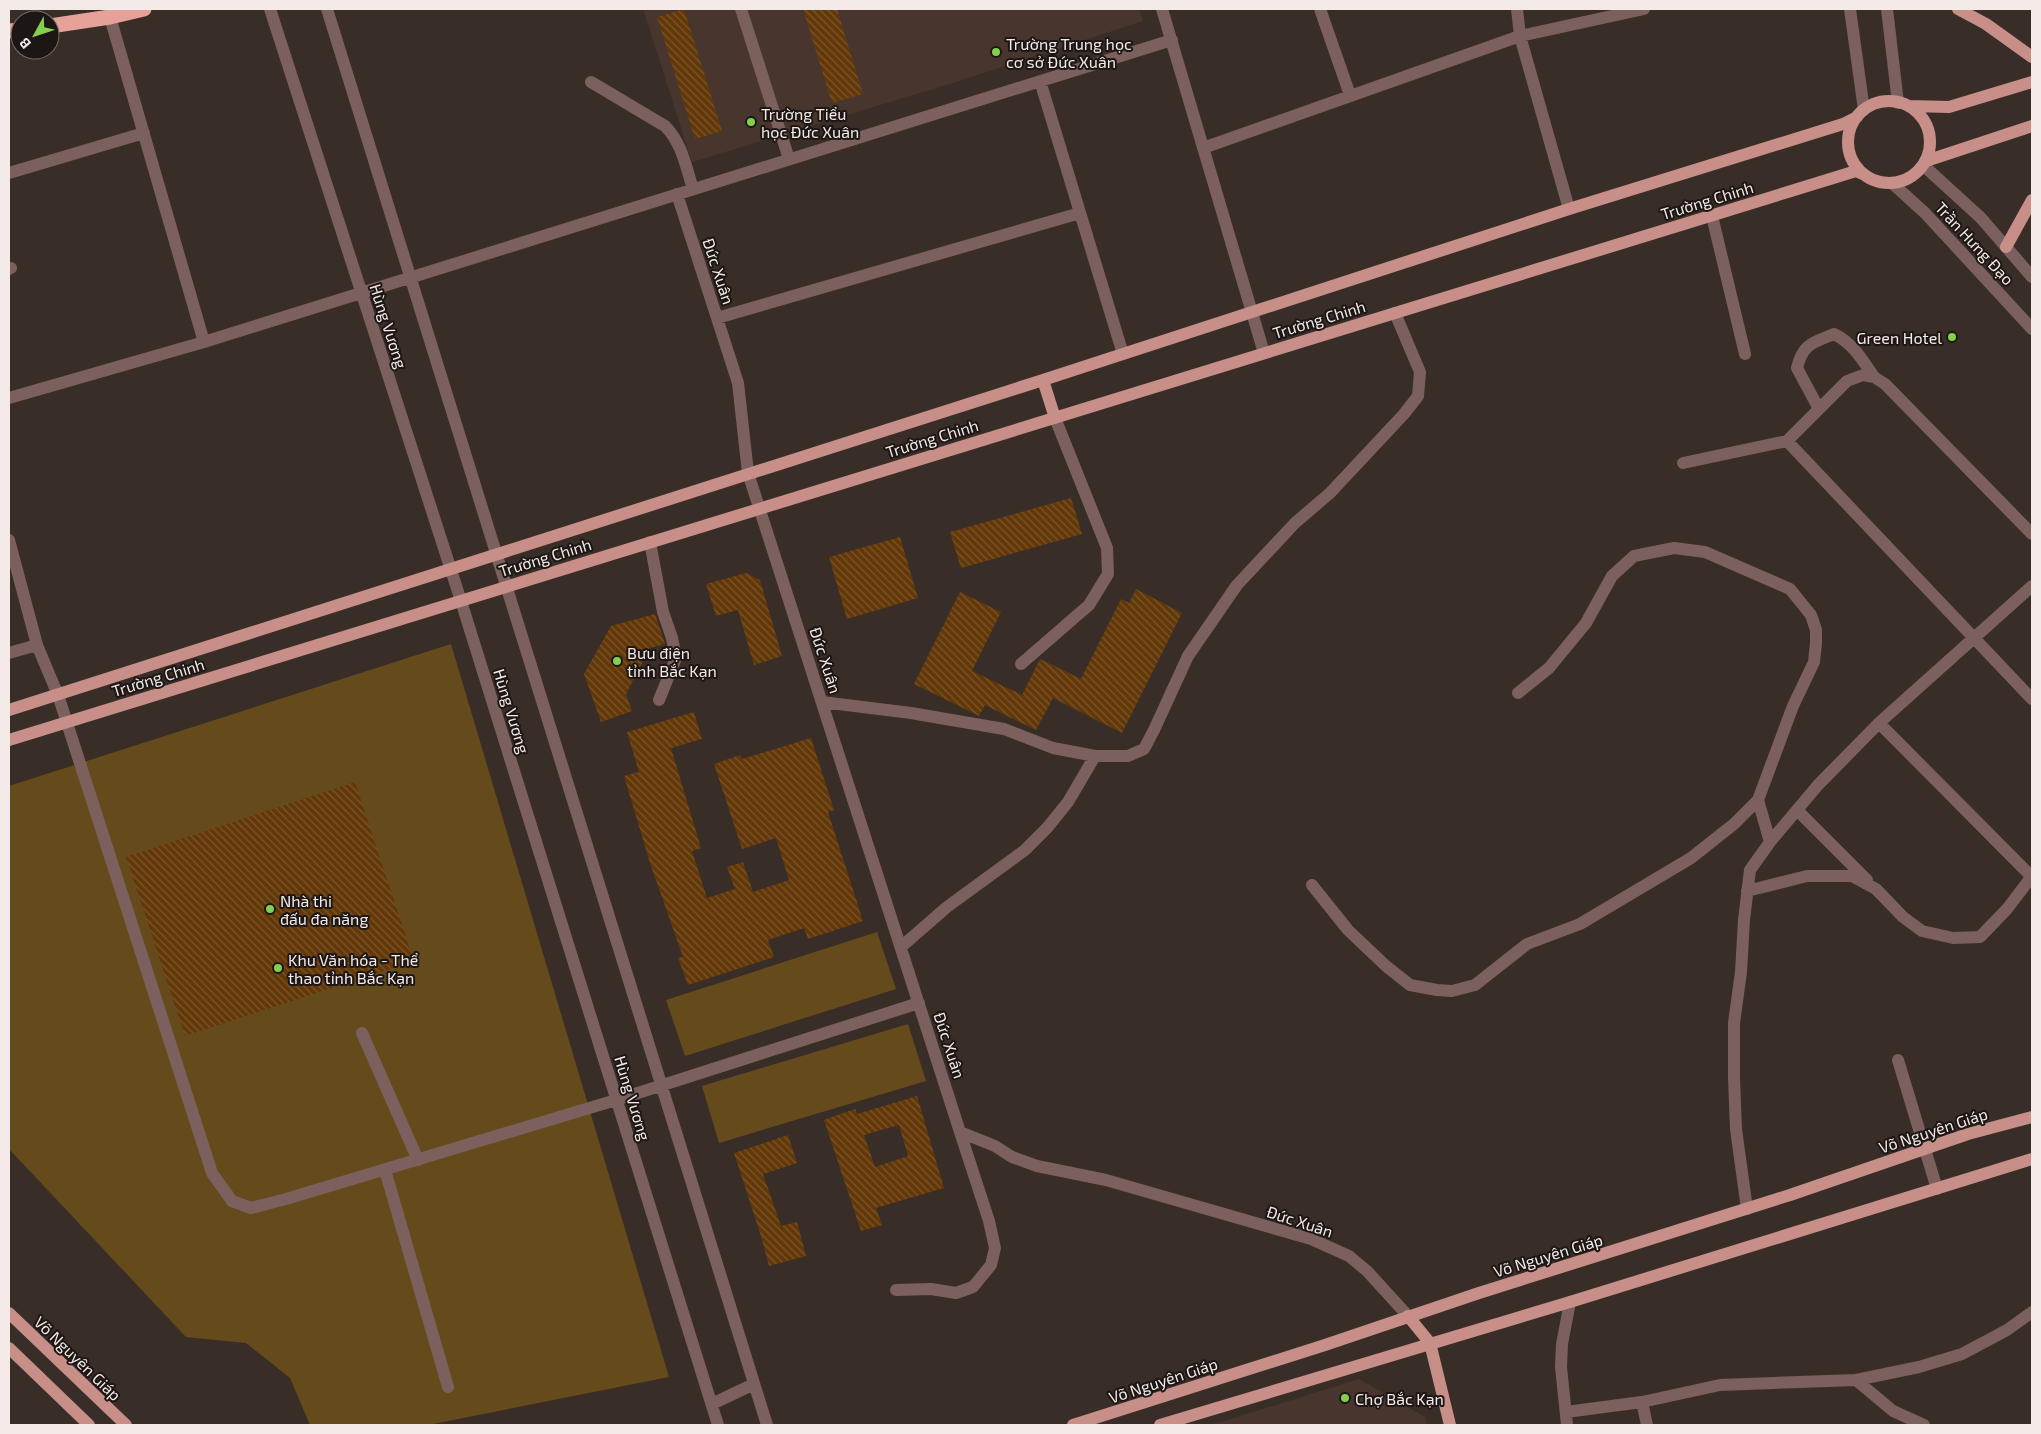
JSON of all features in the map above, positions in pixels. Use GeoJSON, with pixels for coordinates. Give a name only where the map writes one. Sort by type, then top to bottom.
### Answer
{"type":"FeatureCollection","features":[{"type":"Feature","properties":{"kind":"highway"},"geometry":{"type":"LineString","coordinates":[[60,24],[110,17],[144,9]]}},
{"type":"Feature","properties":{"kind":"main road"},"geometry":{"type":"LineString","coordinates":[[1958,9],[1986,24],[2032,57]]}},
{"type":"Feature","properties":{"kind":"main road"},"geometry":{"type":"LineString","coordinates":[[1904,104],[1921,117],[1928,130],[1930,141],[1924,163],[1915,174],[1904,180],[1892,183],[1878,182],[1865,175],[1853,161],[1848,143],[1852,125],[1861,114],[1881,103],[1904,104],[1950,107],[2032,82]]}},
{"type":"Feature","properties":{"kind":"main road","name":"Trường Chinh"},"geometry":{"type":"LineString","coordinates":[[9,710],[1252,313],[1569,209],[1844,124],[1861,114]]}},
{"type":"Feature","properties":{"kind":"main road"},"geometry":{"type":"LineString","coordinates":[[1924,163],[2032,126]]}},
{"type":"Feature","properties":{"kind":"main road","name":"Trường Chinh"},"geometry":{"type":"LineString","coordinates":[[9,740],[1856,171],[1865,175]]}},
{"type":"Feature","properties":{"kind":"main road"},"geometry":{"type":"LineString","coordinates":[[2006,247],[2032,200]]}},
{"type":"Feature","properties":{"kind":"main road"},"geometry":{"type":"LineString","coordinates":[[1043,380],[1055,418]]}},
{"type":"Feature","properties":{"kind":"main road","name":"Võ Nguyên Giáp"},"geometry":{"type":"LineString","coordinates":[[1074,1425],[1325,1345],[1408,1316],[1747,1209],[1968,1134],[2032,1117]]}},
{"type":"Feature","properties":{"kind":"main road"},"geometry":{"type":"LineString","coordinates":[[1160,1425],[1570,1302],[2032,1159]]}},
{"type":"Feature","properties":{"kind":"main road","name":"Võ Nguyên Giáp"},"geometry":{"type":"LineString","coordinates":[[9,1314],[126,1425]]}},
{"type":"Feature","properties":{"kind":"main road"},"geometry":{"type":"LineString","coordinates":[[1408,1316],[1430,1343],[1450,1425]]}},
{"type":"Feature","properties":{"kind":"main road"},"geometry":{"type":"LineString","coordinates":[[9,1348],[89,1425]]}},
{"type":"Feature","properties":{"kind":"street","name":"Hùng Vương"},"geometry":{"type":"LineString","coordinates":[[270,9],[450,568],[718,1425]]}},
{"type":"Feature","properties":{"kind":"street","name":"Hùng Vương"},"geometry":{"type":"LineString","coordinates":[[327,9],[767,1425]]}},
{"type":"Feature","properties":{"kind":"street"},"geometry":{"type":"LineString","coordinates":[[741,9],[789,159]]}},
{"type":"Feature","properties":{"kind":"street"},"geometry":{"type":"LineString","coordinates":[[1162,9],[1264,353]]}},
{"type":"Feature","properties":{"kind":"street"},"geometry":{"type":"LineString","coordinates":[[1320,9],[1350,95]]}},
{"type":"Feature","properties":{"kind":"street"},"geometry":{"type":"LineString","coordinates":[[1517,9],[1520,36],[1569,209]]}},
{"type":"Feature","properties":{"kind":"street"},"geometry":{"type":"LineString","coordinates":[[1204,148],[1520,36],[1644,9]]}},
{"type":"Feature","properties":{"kind":"street"},"geometry":{"type":"LineString","coordinates":[[1850,9],[1861,114]]}},
{"type":"Feature","properties":{"kind":"street"},"geometry":{"type":"LineString","coordinates":[[1887,9],[1904,104]]}},
{"type":"Feature","properties":{"kind":"street"},"geometry":{"type":"LineString","coordinates":[[110,17],[204,342]]}},
{"type":"Feature","properties":{"kind":"street"},"geometry":{"type":"LineString","coordinates":[[9,398],[204,342],[410,276],[1172,40]]}},
{"type":"Feature","properties":{"kind":"street"},"geometry":{"type":"LineString","coordinates":[[1040,81],[1123,354]]}},
{"type":"Feature","properties":{"kind":"street"},"geometry":{"type":"LineString","coordinates":[[591,82],[665,126],[673,134],[681,149],[693,188]]}},
{"type":"Feature","properties":{"kind":"street"},"geometry":{"type":"LineString","coordinates":[[9,172],[144,133]]}},
{"type":"Feature","properties":{"kind":"street","name":"Trần Hưng Đạo"},"geometry":{"type":"LineString","coordinates":[[1924,163],[1981,218],[2032,277]]}},
{"type":"Feature","properties":{"kind":"street","name":"Trần Hưng Đạo"},"geometry":{"type":"LineString","coordinates":[[1892,183],[1926,213],[2032,329]]}},
{"type":"Feature","properties":{"kind":"street","name":"Đức Xuân"},"geometry":{"type":"LineString","coordinates":[[677,194],[738,383],[748,473],[989,1221],[995,1248],[990,1265],[973,1287],[956,1293],[931,1289],[896,1290]]}},
{"type":"Feature","properties":{"kind":"street"},"geometry":{"type":"LineString","coordinates":[[717,318],[1080,212]]}},
{"type":"Feature","properties":{"kind":"street"},"geometry":{"type":"LineString","coordinates":[[1712,216],[1745,354]]}},
{"type":"Feature","properties":{"kind":"street"},"geometry":{"type":"LineString","coordinates":[[822,702],[1004,729],[1053,748],[1096,756],[1128,756],[1144,749],[1188,656],[1237,585],[1295,523],[1330,493],[1404,414],[1418,396],[1420,372],[1395,313]]}},
{"type":"Feature","properties":{"kind":"street"},"geometry":{"type":"LineString","coordinates":[[1819,409],[1797,368],[1800,353],[1810,344],[1834,334],[1844,339],[1854,349],[1874,378]]}},
{"type":"Feature","properties":{"kind":"street"},"geometry":{"type":"LineString","coordinates":[[1683,463],[1787,442],[1847,382],[1862,374],[1885,384],[2032,534]]}},
{"type":"Feature","properties":{"kind":"street"},"geometry":{"type":"LineString","coordinates":[[1021,664],[1088,605],[1108,574],[1107,548],[1055,418]]}},
{"type":"Feature","properties":{"kind":"street"},"geometry":{"type":"LineString","coordinates":[[1787,442],[2032,699]]}},
{"type":"Feature","properties":{"kind":"street"},"geometry":{"type":"LineString","coordinates":[[9,540],[37,645],[58,695],[212,1173],[232,1201],[251,1208],[385,1170],[661,1086],[919,1003]]}},
{"type":"Feature","properties":{"kind":"street"},"geometry":{"type":"LineString","coordinates":[[650,542],[663,612],[672,638],[676,658],[659,700]]}},
{"type":"Feature","properties":{"kind":"street"},"geometry":{"type":"LineString","coordinates":[[1312,885],[1348,930],[1386,966],[1410,985],[1452,991],[1475,985],[1527,944],[1580,924],[1691,858],[1734,824],[1758,800],[1793,706],[1814,662],[1816,643],[1811,615],[1790,589],[1705,552],[1674,548],[1634,556],[1612,576],[1586,623],[1548,668],[1518,693]]}},
{"type":"Feature","properties":{"kind":"street"},"geometry":{"type":"LineString","coordinates":[[1747,1209],[1736,1129],[1734,1023],[1741,972],[1750,870],[1770,842],[1818,785],[1879,723],[2032,586]]}},
{"type":"Feature","properties":{"kind":"street"},"geometry":{"type":"LineString","coordinates":[[9,653],[37,645]]}},
{"type":"Feature","properties":{"kind":"street"},"geometry":{"type":"LineString","coordinates":[[1797,810],[1903,917],[1922,931],[1953,938],[1980,937],[2007,909],[2032,876],[1879,723]]}},
{"type":"Feature","properties":{"kind":"street"},"geometry":{"type":"LineString","coordinates":[[901,947],[947,907],[1024,850],[1047,828],[1068,802],[1096,756]]}},
{"type":"Feature","properties":{"kind":"street"},"geometry":{"type":"LineString","coordinates":[[1758,800],[1770,842]]}},
{"type":"Feature","properties":{"kind":"street"},"geometry":{"type":"LineString","coordinates":[[1747,891],[1807,876],[1852,876],[1876,889]]}},
{"type":"Feature","properties":{"kind":"street"},"geometry":{"type":"LineString","coordinates":[[362,1033],[418,1160]]}},
{"type":"Feature","properties":{"kind":"street"},"geometry":{"type":"LineString","coordinates":[[1898,1060],[1937,1188]]}},
{"type":"Feature","properties":{"kind":"street","name":"Đức Xuân"},"geometry":{"type":"LineString","coordinates":[[960,1132],[994,1146],[1012,1157],[1038,1166],[1106,1180],[1311,1239],[1349,1256],[1368,1272],[1408,1316]]}},
{"type":"Feature","properties":{"kind":"street"},"geometry":{"type":"LineString","coordinates":[[385,1170],[448,1386]]}},
{"type":"Feature","properties":{"kind":"street"},"geometry":{"type":"LineString","coordinates":[[1567,1425],[1561,1367],[1562,1344],[1570,1302]]}},
{"type":"Feature","properties":{"kind":"street"},"geometry":{"type":"LineString","coordinates":[[1566,1412],[1642,1402],[1720,1385],[1856,1380],[1919,1368],[1962,1354],[2007,1330],[2032,1312]]}},
{"type":"Feature","properties":{"kind":"street"},"geometry":{"type":"LineString","coordinates":[[1856,1380],[1894,1411],[1924,1425]]}},
{"type":"Feature","properties":{"kind":"street"},"geometry":{"type":"LineString","coordinates":[[712,1404],[754,1384]]}},
{"type":"Feature","properties":{"kind":"street"},"geometry":{"type":"LineString","coordinates":[[1642,1402],[1648,1425]]}},
{"type":"Feature","properties":{"kind":"shaded area","name":"Trường Tiểu học Đức Xuân"},"geometry":{"type":"Polygon","coordinates":[[[643,9],[1139,9],[1143,21],[953,83],[692,162],[643,9]]]}},
{"type":"Feature","properties":{"kind":"shaded area","name":"Khu Văn hóa - Thể thao tỉnh Bắc Kạn"},"geometry":{"type":"Polygon","coordinates":[[[451,644],[669,1377],[428,1425],[310,1425],[290,1378],[246,1343],[186,1337],[9,1149],[9,786],[451,644]]]}},
{"type":"Feature","properties":{"kind":"shaded area"},"geometry":{"type":"Polygon","coordinates":[[[877,932],[896,989],[685,1056],[666,1000],[877,932]]]}},
{"type":"Feature","properties":{"kind":"shaded area"},"geometry":{"type":"Polygon","coordinates":[[[908,1024],[926,1081],[719,1143],[702,1086],[908,1024]]]}},
{"type":"Feature","properties":{"kind":"shaded area","name":"Chợ Bắc Kạn"},"geometry":{"type":"Polygon","coordinates":[[[1359,1379],[1425,1417],[1427,1425],[1211,1425],[1359,1379]]]}},
{"type":"Feature","properties":{"kind":"building"},"geometry":{"type":"Polygon","coordinates":[[[684,9],[722,131],[695,139],[657,17],[684,9]]]}},
{"type":"Feature","properties":{"kind":"building"},"geometry":{"type":"Polygon","coordinates":[[[803,9],[837,9],[863,94],[832,103],[803,9]]]}},
{"type":"Feature","properties":{"kind":"building"},"geometry":{"type":"Polygon","coordinates":[[[1071,498],[1082,534],[961,568],[950,532],[1071,498]]]}},
{"type":"Feature","properties":{"kind":"building"},"geometry":{"type":"Polygon","coordinates":[[[900,537],[918,598],[847,619],[829,557],[900,537]]]}},
{"type":"Feature","properties":{"kind":"building"},"geometry":{"type":"Polygon","coordinates":[[[746,573],[760,580],[782,656],[754,665],[738,610],[716,616],[706,584],[746,573]]]}},
{"type":"Feature","properties":{"kind":"building"},"geometry":{"type":"Polygon","coordinates":[[[1136,589],[1182,613],[1122,733],[1053,698],[1036,730],[985,705],[979,716],[914,684],[960,592],[1001,612],[972,671],[1022,695],[1040,659],[1081,679],[1121,599],[1129,603],[1136,589]]]}},
{"type":"Feature","properties":{"kind":"building","name":"Bưu điện tỉnh Bắc Kạn"},"geometry":{"type":"Polygon","coordinates":[[[655,614],[665,644],[650,648],[626,694],[632,711],[601,722],[584,674],[611,626],[655,614]]]}},
{"type":"Feature","properties":{"kind":"building"},"geometry":{"type":"Polygon","coordinates":[[[694,712],[702,739],[671,748],[701,848],[692,851],[707,898],[735,889],[727,867],[743,862],[753,892],[789,880],[776,838],[742,849],[714,764],[740,755],[742,759],[811,738],[834,810],[828,812],[863,921],[808,939],[804,928],[768,940],[774,957],[688,985],[678,958],[683,957],[650,863],[624,776],[639,772],[627,732],[694,712]]]}},
{"type":"Feature","properties":{"kind":"building","name":"Nhà thi đấu đa năng"},"geometry":{"type":"Polygon","coordinates":[[[355,782],[414,961],[185,1036],[126,857],[355,782]]]}},
{"type":"Feature","properties":{"kind":"building"},"geometry":{"type":"Polygon","coordinates":[[[917,1096],[944,1188],[876,1208],[882,1225],[861,1231],[824,1120],[855,1109],[857,1114],[917,1096]],[[899,1125],[864,1135],[875,1167],[908,1156],[899,1125]]]}},
{"type":"Feature","properties":{"kind":"building"},"geometry":{"type":"Polygon","coordinates":[[[788,1135],[797,1163],[763,1174],[781,1226],[797,1222],[806,1256],[769,1266],[734,1153],[788,1135]]]}},
{"type":"Feature","properties":{"kind":"place","name":"Trường Trung học cơ sở Đức Xuân"},"geometry":{"type":"Point","coordinates":[996,52]}},
{"type":"Feature","properties":{"kind":"place","name":"Trường Tiểu học Đức Xuân"},"geometry":{"type":"Point","coordinates":[751,122]}},
{"type":"Feature","properties":{"kind":"place","name":"Green Hotel"},"geometry":{"type":"Point","coordinates":[1952,337]}},
{"type":"Feature","properties":{"kind":"place","name":"Bưu điện tỉnh Bắc Kạn"},"geometry":{"type":"Point","coordinates":[617,661]}},
{"type":"Feature","properties":{"kind":"place","name":"Nhà thi đấu đa năng"},"geometry":{"type":"Point","coordinates":[270,909]}},
{"type":"Feature","properties":{"kind":"place","name":"Khu Văn hóa - Thể thao tỉnh Bắc Kạn"},"geometry":{"type":"Point","coordinates":[278,968]}},
{"type":"Feature","properties":{"kind":"place","name":"Chợ Bắc Kạn"},"geometry":{"type":"Point","coordinates":[1345,1398]}}]}
